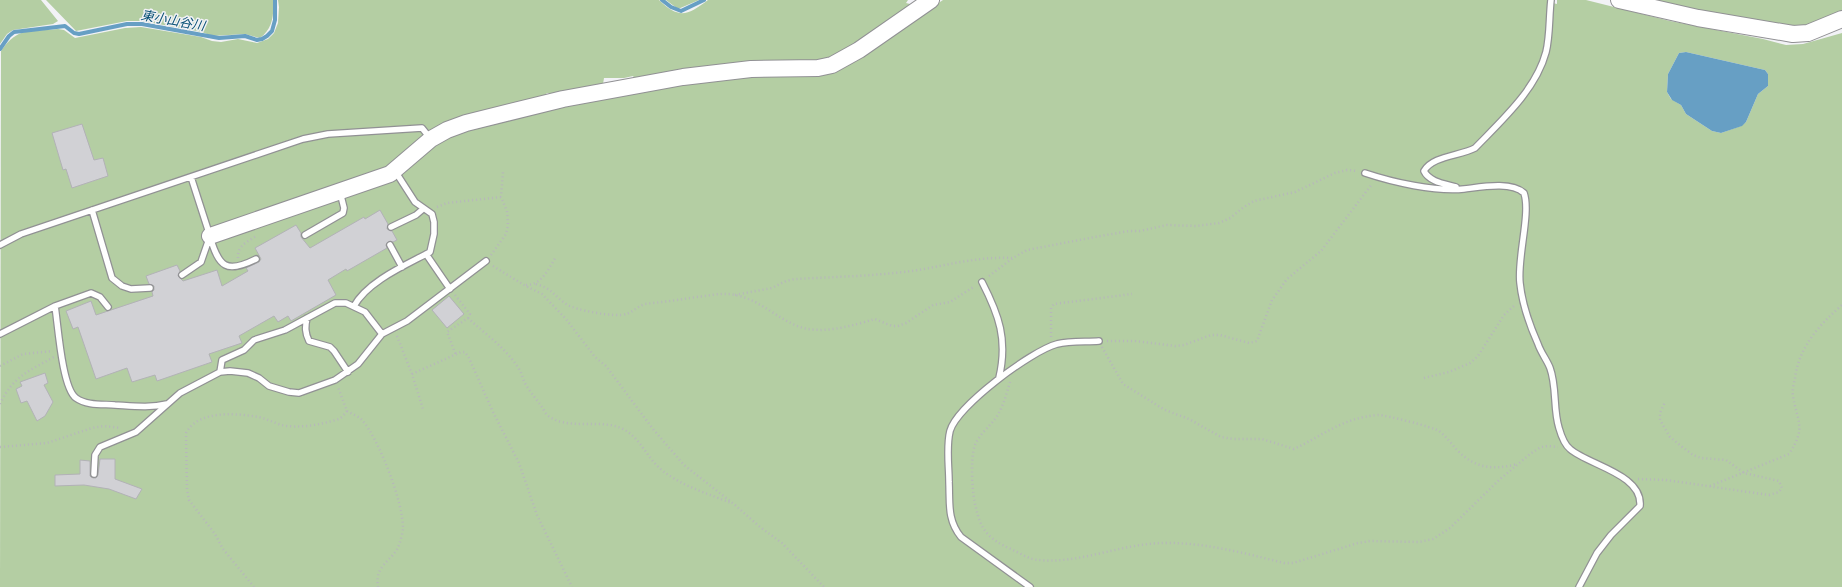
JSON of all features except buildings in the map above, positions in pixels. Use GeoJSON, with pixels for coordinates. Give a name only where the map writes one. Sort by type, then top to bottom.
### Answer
{"type":"FeatureCollection","features":[{"type":"Feature","properties":{"kind":"street"},"geometry":{"type":"LineString","coordinates":[[210,236],[390,174],[431,139],[447,130],[466,123],[570,97],[683,77],[751,69],[818,68],[832,65],[859,50],[931,0]]}},
{"type":"Feature","properties":{"kind":"street"},"geometry":{"type":"LineString","coordinates":[[1620,0],[1698,18],[1788,34],[1808,33],[1842,19]]}},
{"type":"Feature","properties":{"kind":"lane"},"geometry":{"type":"LineString","coordinates":[[1462,189],[1432,179],[1426,176],[1424,171],[1427,166],[1435,162],[1475,148],[1516,104],[1541,66],[1546,51],[1551,0]]}},
{"type":"Feature","properties":{"kind":"lane"},"geometry":{"type":"LineString","coordinates":[[0,244],[21,234],[303,139],[328,134],[422,128],[431,139]]}},
{"type":"Feature","properties":{"kind":"lane"},"geometry":{"type":"LineString","coordinates":[[354,306],[367,290],[402,267],[430,252],[434,234],[432,214],[415,202],[395,171]]}},
{"type":"Feature","properties":{"kind":"lane"},"geometry":{"type":"LineString","coordinates":[[1364,173],[1403,183],[1442,189],[1462,189],[1483,186],[1513,187],[1524,193],[1526,205],[1519,271],[1523,300],[1538,345],[1550,369],[1559,429],[1570,450],[1629,482],[1637,493],[1640,501],[1640,506],[1611,535],[1602,547],[1583,578],[1580,587]]}},
{"type":"Feature","properties":{"kind":"lane"},"geometry":{"type":"LineString","coordinates":[[191,177],[215,254],[221,263],[227,267],[242,266],[256,259]]}},
{"type":"Feature","properties":{"kind":"lane"},"geometry":{"type":"LineString","coordinates":[[305,235],[343,213],[344,208],[340,192]]}},
{"type":"Feature","properties":{"kind":"lane"},"geometry":{"type":"LineString","coordinates":[[391,227],[416,215],[423,209]]}},
{"type":"Feature","properties":{"kind":"lane"},"geometry":{"type":"LineString","coordinates":[[92,210],[112,278],[122,286],[131,289],[150,288]]}},
{"type":"Feature","properties":{"kind":"lane"},"geometry":{"type":"LineString","coordinates":[[182,275],[201,262],[210,236]]}},
{"type":"Feature","properties":{"kind":"lane"},"geometry":{"type":"LineString","coordinates":[[390,245],[402,267]]}},
{"type":"Feature","properties":{"kind":"lane"},"geometry":{"type":"LineString","coordinates":[[426,254],[450,289]]}},
{"type":"Feature","properties":{"kind":"lane"},"geometry":{"type":"LineString","coordinates":[[94,474],[96,455],[100,448],[139,429],[180,393],[220,372],[230,371],[248,373],[259,378],[269,386],[289,392],[299,393],[335,380],[358,364],[382,334],[407,321],[486,261]]}},
{"type":"Feature","properties":{"kind":"lane"},"geometry":{"type":"LineString","coordinates":[[982,282],[997,314],[1003,340],[1002,366],[999,378]]}},
{"type":"Feature","properties":{"kind":"lane"},"geometry":{"type":"LineString","coordinates":[[0,334],[55,306],[91,293],[100,297],[108,307]]}},
{"type":"Feature","properties":{"kind":"lane"},"geometry":{"type":"LineString","coordinates":[[220,372],[222,360],[244,350],[254,340],[285,330],[335,303],[354,306],[365,312],[382,334]]}},
{"type":"Feature","properties":{"kind":"lane"},"geometry":{"type":"LineString","coordinates":[[55,306],[67,383],[75,398],[88,403],[152,407],[168,404]]}},
{"type":"Feature","properties":{"kind":"lane"},"geometry":{"type":"LineString","coordinates":[[307,318],[305,329],[309,341],[330,347],[348,372]]}},
{"type":"Feature","properties":{"kind":"lane"},"geometry":{"type":"LineString","coordinates":[[1030,587],[961,537],[954,528],[950,515],[948,445],[950,431],[954,422],[962,413],[999,378],[1013,368],[1057,344],[1099,341]]}},
{"type":"Feature","properties":{"kind":"path"},"geometry":{"type":"LineString","coordinates":[[524,286],[536,284],[554,292],[566,304],[573,308],[618,316],[628,314],[638,306],[645,304],[716,294],[735,295],[755,301],[794,325],[804,328],[849,327],[875,319],[892,326],[898,326],[906,323],[933,305],[950,302],[982,282],[1012,258],[1027,250],[1108,234],[1140,231],[1167,225],[1196,226],[1218,223],[1230,218],[1254,201],[1295,192],[1335,173],[1347,170],[1364,173]]}},
{"type":"Feature","properties":{"kind":"path"},"geometry":{"type":"LineString","coordinates":[[503,172],[501,196],[508,218],[506,234],[486,261],[524,286],[542,294],[566,319],[595,357],[606,366],[668,449],[698,477],[782,543],[824,587]]}},
{"type":"Feature","properties":{"kind":"path"},"geometry":{"type":"LineString","coordinates":[[1378,177],[1321,251],[1284,284],[1272,300],[1257,341],[1249,343],[1220,335],[1211,335],[1184,345],[1175,346],[1135,341],[1099,341],[1123,384],[1165,410],[1189,419],[1221,437],[1233,439],[1262,439],[1294,449],[1342,423],[1366,417],[1390,416],[1438,430],[1459,452],[1469,460],[1479,465],[1501,468],[1517,464]]}},
{"type":"Feature","properties":{"kind":"path"},"geometry":{"type":"LineString","coordinates":[[429,212],[447,203],[501,196]]}},
{"type":"Feature","properties":{"kind":"path"},"geometry":{"type":"LineString","coordinates":[[242,266],[238,260],[238,252],[242,245],[261,231],[265,218]]}},
{"type":"Feature","properties":{"kind":"path"},"geometry":{"type":"LineString","coordinates":[[536,284],[542,278],[556,257]]}},
{"type":"Feature","properties":{"kind":"path"},"geometry":{"type":"LineString","coordinates":[[735,295],[772,288],[786,281],[795,279],[867,275],[949,265],[998,257],[1012,258]]}},
{"type":"Feature","properties":{"kind":"path"},"geometry":{"type":"LineString","coordinates":[[450,289],[470,314],[468,318],[447,332],[456,355]]}},
{"type":"Feature","properties":{"kind":"path"},"geometry":{"type":"LineString","coordinates":[[1051,346],[1051,308],[1054,304],[1132,294]]}},
{"type":"Feature","properties":{"kind":"path"},"geometry":{"type":"LineString","coordinates":[[1424,378],[1449,372],[1470,363],[1478,356],[1504,315],[1523,300]]}},
{"type":"Feature","properties":{"kind":"path"},"geometry":{"type":"LineString","coordinates":[[1709,486],[1789,454],[1792,450],[1801,428],[1793,395],[1796,368],[1801,353],[1823,322],[1842,305]]}},
{"type":"Feature","properties":{"kind":"path"},"geometry":{"type":"LineString","coordinates":[[468,318],[477,327],[489,335],[520,369],[526,386],[548,416],[558,420],[570,422],[622,428],[638,440],[652,461],[663,471],[676,479],[735,505]]}},
{"type":"Feature","properties":{"kind":"path"},"geometry":{"type":"LineString","coordinates":[[394,328],[412,374],[423,409]]}},
{"type":"Feature","properties":{"kind":"path"},"geometry":{"type":"LineString","coordinates":[[0,366],[23,354],[52,351],[62,353]]}},
{"type":"Feature","properties":{"kind":"path"},"geometry":{"type":"LineString","coordinates":[[412,374],[461,352],[465,352],[519,464],[537,515],[572,587]]}},
{"type":"Feature","properties":{"kind":"path"},"geometry":{"type":"LineString","coordinates":[[0,404],[12,382],[22,374],[62,353]]}},
{"type":"Feature","properties":{"kind":"path"},"geometry":{"type":"LineString","coordinates":[[1013,368],[1003,405],[995,419],[975,445],[972,477],[975,504],[978,518],[989,537],[1007,547],[1039,560],[1063,561],[1104,551],[1162,543],[1230,550],[1293,564],[1358,543],[1427,541],[1450,528],[1517,464],[1541,447],[1548,446],[1570,450]]}},
{"type":"Feature","properties":{"kind":"path"},"geometry":{"type":"LineString","coordinates":[[335,380],[347,411],[362,421],[378,448],[389,472],[402,515],[403,529],[399,545],[380,568],[378,574],[378,587]]}},
{"type":"Feature","properties":{"kind":"path"},"geometry":{"type":"LineString","coordinates":[[1629,482],[1649,478],[1769,495],[1779,492],[1782,488],[1779,481],[1744,473],[1726,460],[1701,458],[1693,455],[1670,437],[1660,420],[1660,413],[1665,402]]}},
{"type":"Feature","properties":{"kind":"path"},"geometry":{"type":"LineString","coordinates":[[254,587],[223,549],[215,534],[190,500],[187,490],[186,433],[190,426],[200,418],[221,415],[259,417],[286,426],[310,426],[339,419],[347,411]]}},
{"type":"Feature","properties":{"kind":"path"},"geometry":{"type":"LineString","coordinates":[[0,447],[47,443],[92,428],[104,426],[139,429]]}},
{"type":"Feature","properties":{"kind":"green space"},"geometry":{"type":"Polygon","coordinates":[[[0,0],[41,0],[58,21],[53,24],[13,30],[7,34],[0,44],[0,0]]]}},
{"type":"Feature","properties":{"kind":"green space"},"geometry":{"type":"Polygon","coordinates":[[[46,0],[273,0],[273,11],[270,26],[260,38],[245,34],[212,36],[202,32],[142,21],[127,21],[76,31],[46,0]]]}},
{"type":"Feature","properties":{"kind":"green space"},"geometry":{"type":"Polygon","coordinates":[[[278,0],[659,0],[672,10],[678,13],[683,13],[689,12],[708,0],[908,0],[906,3],[910,4],[908,9],[853,47],[826,62],[723,66],[635,79],[633,76],[624,78],[604,78],[603,84],[599,86],[557,95],[547,93],[542,98],[480,115],[495,123],[582,102],[703,80],[732,76],[827,73],[852,63],[943,0],[1549,0],[1549,2],[1557,4],[1557,0],[1586,0],[1670,21],[1763,39],[1786,45],[1803,44],[1842,33],[1842,587],[0,587],[1,51],[13,37],[19,34],[58,29],[64,30],[75,38],[125,28],[141,27],[201,37],[212,41],[221,42],[238,39],[257,43],[268,39],[274,33],[278,23],[278,0]],[[1686,52],[1679,53],[1668,74],[1667,92],[1671,99],[1681,105],[1686,114],[1712,131],[1721,133],[1741,126],[1746,122],[1758,94],[1768,86],[1768,74],[1765,70],[1686,52]]]}},
{"type":"Feature","properties":{"kind":"green space"},"geometry":{"type":"Polygon","coordinates":[[[666,0],[699,0],[678,9],[666,0]]]}},
{"type":"Feature","properties":{"kind":"green space"},"geometry":{"type":"Polygon","coordinates":[[[1644,0],[1842,0],[1842,13],[1797,29],[1644,0]]]}},
{"type":"Feature","properties":{"kind":"water"},"geometry":{"type":"Polygon","coordinates":[[[1686,52],[1765,70],[1768,74],[1768,86],[1758,94],[1746,122],[1742,126],[1721,133],[1712,131],[1686,114],[1681,105],[1672,100],[1667,92],[1668,74],[1679,53],[1686,52]]]}},
{"type":"Feature","properties":{"kind":"waterway","name":"東小山谷川"},"geometry":{"type":"LineString","coordinates":[[0,49],[9,36],[14,32],[65,26],[74,33],[79,34],[127,24],[142,24],[219,38],[245,36],[257,40],[262,39],[272,31],[275,20],[275,0]]}},
{"type":"Feature","properties":{"kind":"waterway","name":"東小山谷川"},"geometry":{"type":"LineString","coordinates":[[662,0],[671,7],[681,11],[704,0]]}}]}
